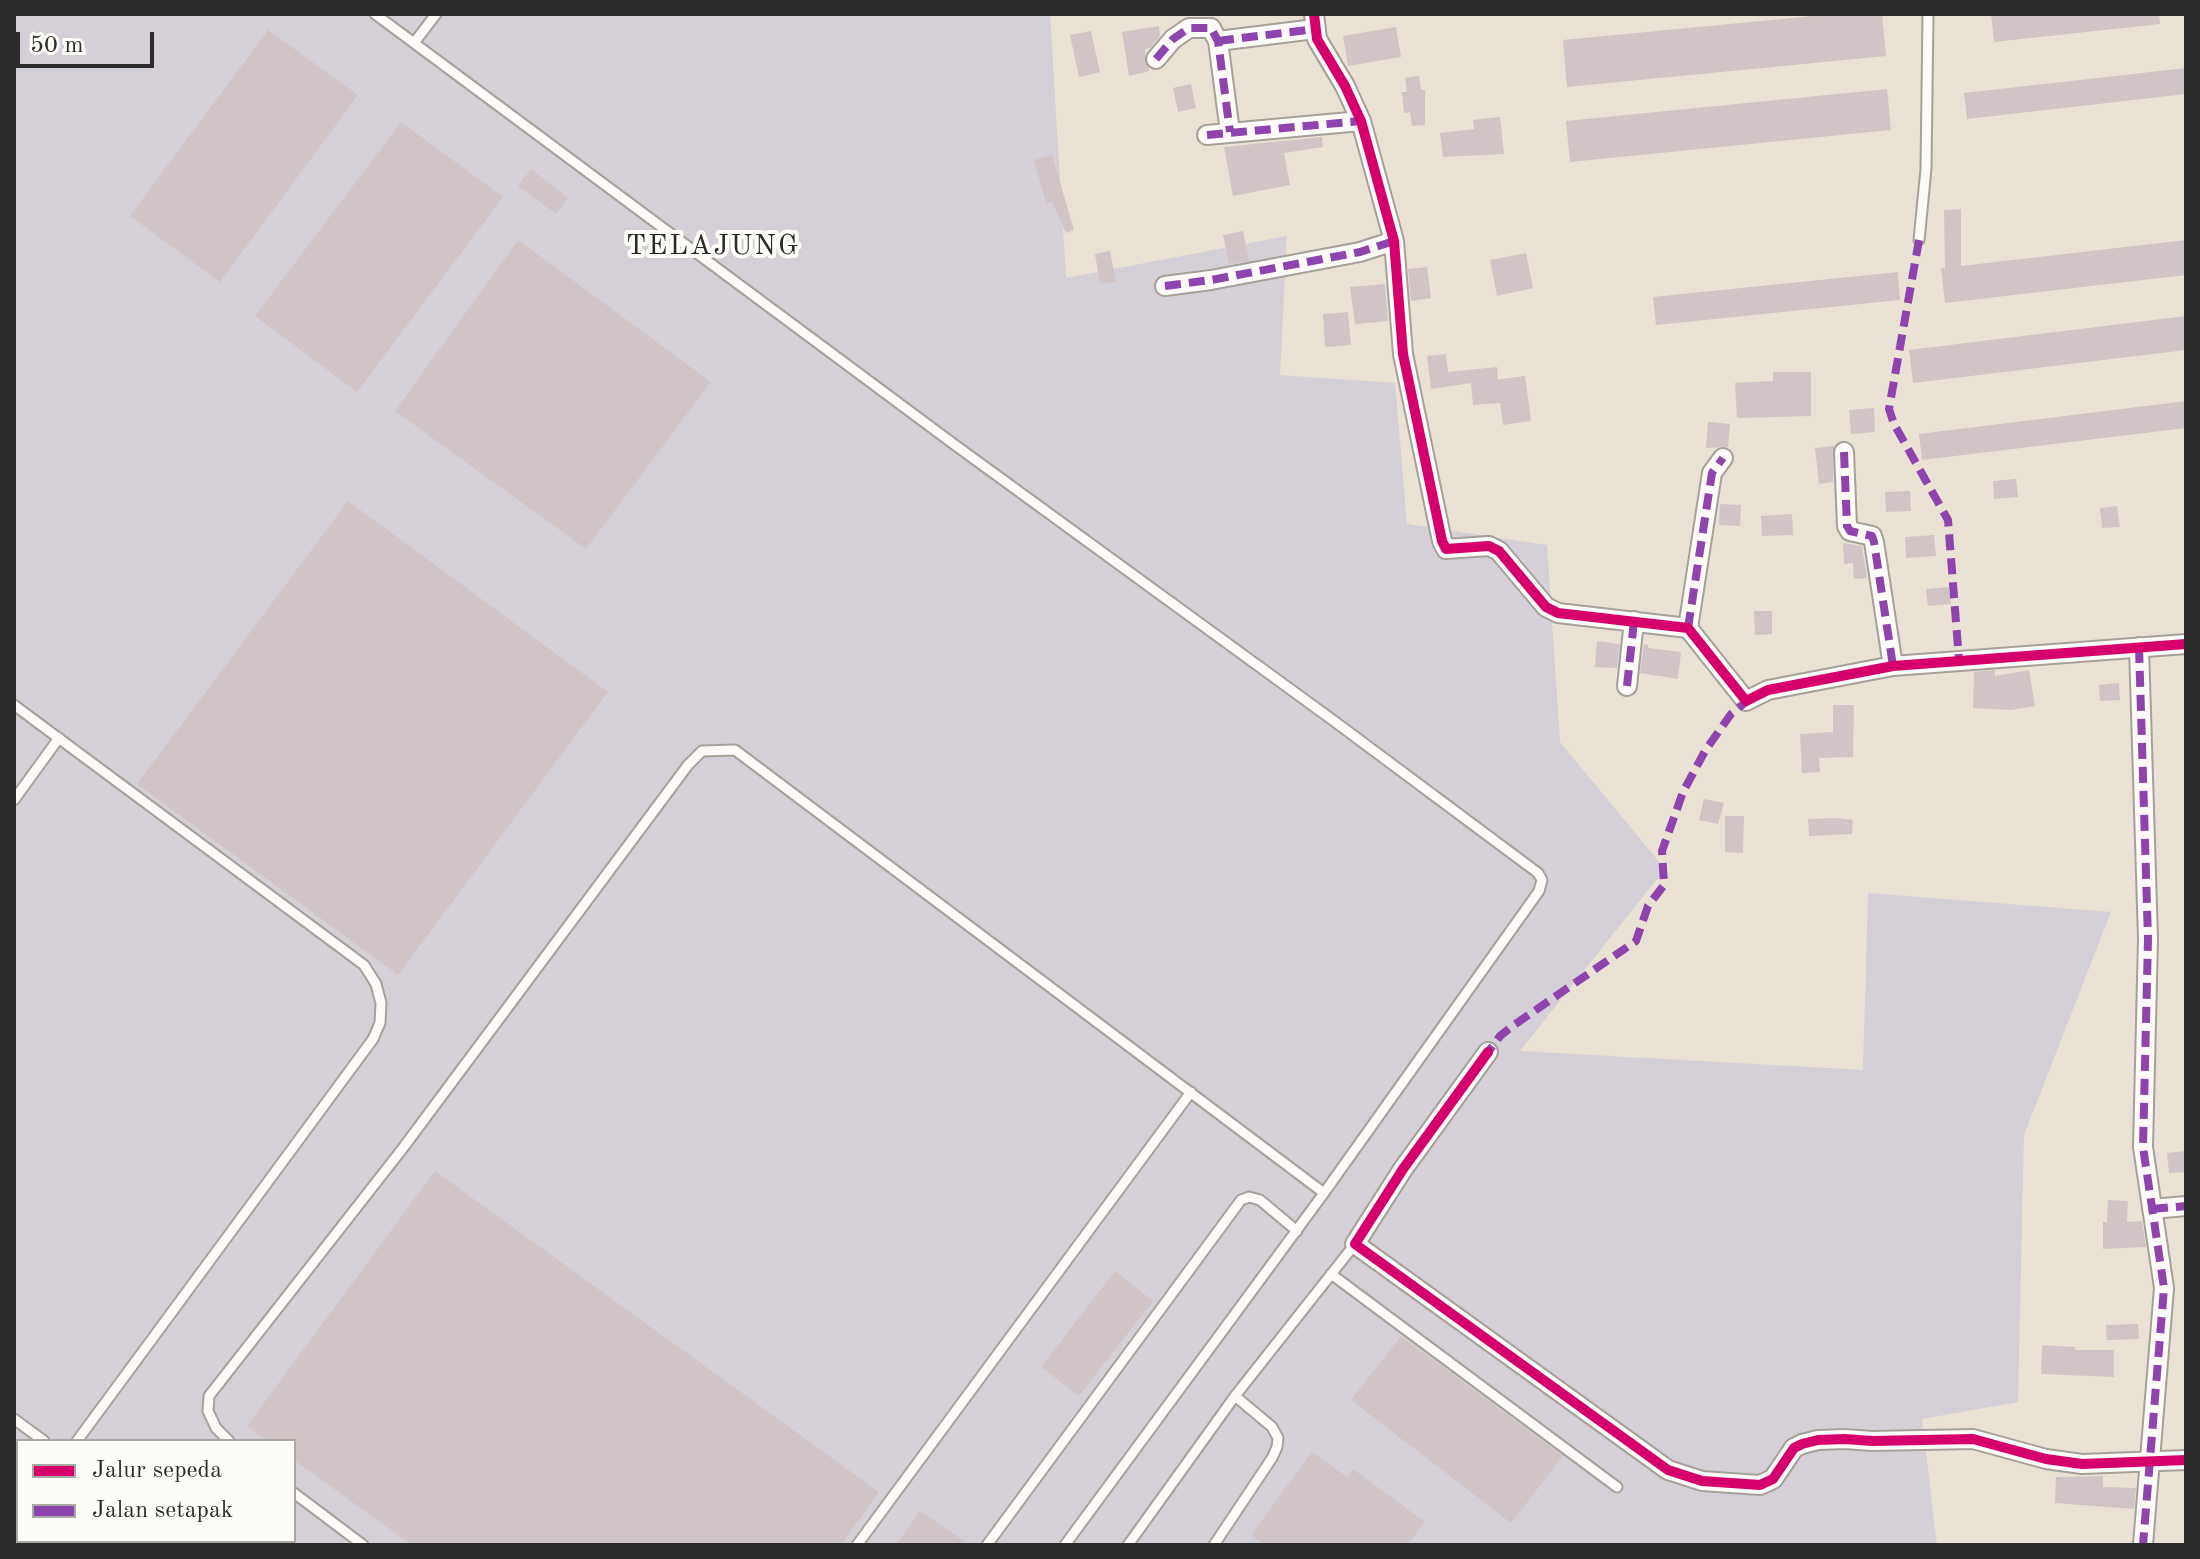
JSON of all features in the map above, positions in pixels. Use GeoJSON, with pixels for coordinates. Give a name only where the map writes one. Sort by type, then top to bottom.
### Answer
{"type":"FeatureCollection","features":[{"type":"Feature","properties":{"kind":"street"},"geometry":{"type":"LineString","coordinates":[[1218,41],[1315,22],[1317,39],[1345,86],[1361,121],[1394,241],[1403,354],[1446,549],[1489,546],[1499,551],[1546,607],[1558,613],[1688,628],[1746,701],[1768,690],[1893,666],[2186,644]]}},
{"type":"Feature","properties":{"kind":"street"},"geometry":{"type":"LineString","coordinates":[[1156,59],[1173,39],[1189,28],[1211,28],[1218,41],[1230,132]]}},
{"type":"Feature","properties":{"kind":"street"},"geometry":{"type":"LineString","coordinates":[[1207,135],[1361,121]]}},
{"type":"Feature","properties":{"kind":"street"},"geometry":{"type":"LineString","coordinates":[[1165,286],[1360,252],[1394,241]]}},
{"type":"Feature","properties":{"kind":"street"},"geometry":{"type":"LineString","coordinates":[[1844,452],[1847,526],[1850,531],[1872,536],[1874,542],[1893,666]]}},
{"type":"Feature","properties":{"kind":"street"},"geometry":{"type":"LineString","coordinates":[[1688,628],[1712,473],[1723,458]]}},
{"type":"Feature","properties":{"kind":"street"},"geometry":{"type":"LineString","coordinates":[[1627,686],[1634,621]]}},
{"type":"Feature","properties":{"kind":"street"},"geometry":{"type":"LineString","coordinates":[[2139,647],[2148,939],[2142,1124],[2164,1288],[2143,1545]]}},
{"type":"Feature","properties":{"kind":"street"},"geometry":{"type":"LineString","coordinates":[[1488,1052],[1403,1169],[1355,1244],[1675,1474],[1702,1481],[1760,1485],[1773,1479],[1789,1454],[1802,1444],[1845,1439],[1973,1439],[2068,1463],[2186,1460]]}},
{"type":"Feature","properties":{"kind":"street"},"geometry":{"type":"LineString","coordinates":[[2152,1209],[2186,1206]]}},
{"type":"Feature","properties":{"kind":"lane"},"geometry":{"type":"LineString","coordinates":[[375,14],[1538,873],[1542,880],[1539,891],[1297,1231],[1065,1545]]}},
{"type":"Feature","properties":{"kind":"lane"},"geometry":{"type":"LineString","coordinates":[[414,43],[436,14]]}},
{"type":"Feature","properties":{"kind":"lane"},"geometry":{"type":"LineString","coordinates":[[1919,240],[1926,169],[1928,14]]}},
{"type":"Feature","properties":{"kind":"lane"},"geometry":{"type":"LineString","coordinates":[[14,705],[364,965],[376,984],[381,1003],[380,1023],[373,1039],[78,1439]]}},
{"type":"Feature","properties":{"kind":"lane"},"geometry":{"type":"LineString","coordinates":[[14,800],[59,738]]}},
{"type":"Feature","properties":{"kind":"lane"},"geometry":{"type":"LineString","coordinates":[[227,1439],[216,1428],[208,1411],[209,1396],[403,1148],[702,751],[735,750],[1324,1193]]}},
{"type":"Feature","properties":{"kind":"lane"},"geometry":{"type":"LineString","coordinates":[[857,1545],[1191,1092]]}},
{"type":"Feature","properties":{"kind":"lane"},"geometry":{"type":"LineString","coordinates":[[987,1545],[1241,1200],[1249,1197],[1260,1200],[1297,1231]]}},
{"type":"Feature","properties":{"kind":"lane"},"geometry":{"type":"LineString","coordinates":[[1128,1545],[1235,1396],[1355,1244]]}},
{"type":"Feature","properties":{"kind":"lane"},"geometry":{"type":"LineString","coordinates":[[1331,1274],[1617,1487]]}},
{"type":"Feature","properties":{"kind":"lane"},"geometry":{"type":"LineString","coordinates":[[1214,1545],[1277,1447],[1278,1438],[1272,1427],[1235,1396]]}},
{"type":"Feature","properties":{"kind":"lane"},"geometry":{"type":"LineString","coordinates":[[14,1419],[41,1439]]}},
{"type":"Feature","properties":{"kind":"lane"},"geometry":{"type":"LineString","coordinates":[[296,1495],[363,1545]]}},
{"type":"Feature","properties":{"kind":"shaded area"},"geometry":{"type":"Polygon","coordinates":[[[14,14],[1050,14],[1066,278],[1287,236],[1280,375],[1395,383],[1407,524],[1547,545],[1560,742],[1665,869],[1520,1051],[1863,1070],[1868,893],[2111,912],[2024,1135],[2018,1402],[1922,1419],[1937,1545],[14,1545],[14,14]]]}},
{"type":"Feature","properties":{"kind":"building"},"geometry":{"type":"Polygon","coordinates":[[[1834,14],[1882,14],[1886,56],[1567,87],[1563,40],[1834,14]]]}},
{"type":"Feature","properties":{"kind":"building"},"geometry":{"type":"Polygon","coordinates":[[[1991,14],[2159,14],[2160,24],[1994,42],[1991,14]]]}},
{"type":"Feature","properties":{"kind":"building"},"geometry":{"type":"Polygon","coordinates":[[[1159,26],[1160,36],[1150,48],[1145,49],[1145,62],[1150,71],[1129,76],[1122,32],[1159,26]]]}},
{"type":"Feature","properties":{"kind":"building"},"geometry":{"type":"Polygon","coordinates":[[[1396,27],[1401,57],[1348,66],[1343,36],[1396,27]]]}},
{"type":"Feature","properties":{"kind":"building"},"geometry":{"type":"Polygon","coordinates":[[[268,30],[358,95],[220,282],[130,216],[268,30]]]}},
{"type":"Feature","properties":{"kind":"building"},"geometry":{"type":"Polygon","coordinates":[[[1091,31],[1100,72],[1079,77],[1070,35],[1091,31]]]}},
{"type":"Feature","properties":{"kind":"building"},"geometry":{"type":"Polygon","coordinates":[[[2186,68],[2186,94],[1967,119],[1964,93],[2186,68]]]}},
{"type":"Feature","properties":{"kind":"building"},"geometry":{"type":"Polygon","coordinates":[[[1419,76],[1421,90],[1425,90],[1425,125],[1412,126],[1410,112],[1404,113],[1402,92],[1407,92],[1405,78],[1419,76]]]}},
{"type":"Feature","properties":{"kind":"building"},"geometry":{"type":"Polygon","coordinates":[[[1191,84],[1196,108],[1178,112],[1173,88],[1191,84]]]}},
{"type":"Feature","properties":{"kind":"building"},"geometry":{"type":"Polygon","coordinates":[[[1887,89],[1891,130],[1570,162],[1566,121],[1887,89]]]}},
{"type":"Feature","properties":{"kind":"building"},"geometry":{"type":"Polygon","coordinates":[[[1500,117],[1504,154],[1443,157],[1440,133],[1474,129],[1473,120],[1500,117]]]}},
{"type":"Feature","properties":{"kind":"building"},"geometry":{"type":"Polygon","coordinates":[[[401,122],[503,197],[357,392],[255,316],[401,122]]]}},
{"type":"Feature","properties":{"kind":"building"},"geometry":{"type":"Polygon","coordinates":[[[1322,137],[1323,147],[1284,153],[1290,185],[1233,196],[1224,147],[1322,137]]]}},
{"type":"Feature","properties":{"kind":"building"},"geometry":{"type":"Polygon","coordinates":[[[1052,155],[1074,230],[1066,233],[1052,202],[1046,203],[1034,160],[1052,155]]]}},
{"type":"Feature","properties":{"kind":"building"},"geometry":{"type":"Polygon","coordinates":[[[531,169],[568,198],[556,214],[518,186],[531,169]]]}},
{"type":"Feature","properties":{"kind":"building"},"geometry":{"type":"Polygon","coordinates":[[[1961,209],[1961,266],[2186,240],[2186,275],[1945,303],[1941,268],[1945,268],[1944,210],[1961,209]]]}},
{"type":"Feature","properties":{"kind":"building"},"geometry":{"type":"Polygon","coordinates":[[[1243,231],[1249,261],[1229,264],[1223,235],[1243,231]]]}},
{"type":"Feature","properties":{"kind":"building"},"geometry":{"type":"Polygon","coordinates":[[[518,240],[711,382],[586,549],[395,411],[518,240]]]}},
{"type":"Feature","properties":{"kind":"building"},"geometry":{"type":"Polygon","coordinates":[[[1110,251],[1116,282],[1100,284],[1095,254],[1110,251]]]}},
{"type":"Feature","properties":{"kind":"building"},"geometry":{"type":"Polygon","coordinates":[[[1526,253],[1533,288],[1497,296],[1490,260],[1526,253]]]}},
{"type":"Feature","properties":{"kind":"building"},"geometry":{"type":"Polygon","coordinates":[[[1427,267],[1431,298],[1411,301],[1408,269],[1427,267]]]}},
{"type":"Feature","properties":{"kind":"building"},"geometry":{"type":"Polygon","coordinates":[[[1898,272],[1900,300],[1656,325],[1653,297],[1898,272]]]}},
{"type":"Feature","properties":{"kind":"building"},"geometry":{"type":"Polygon","coordinates":[[[1385,284],[1388,321],[1355,324],[1350,287],[1385,284]]]}},
{"type":"Feature","properties":{"kind":"building"},"geometry":{"type":"Polygon","coordinates":[[[1348,312],[1351,345],[1325,347],[1323,314],[1348,312]]]}},
{"type":"Feature","properties":{"kind":"building"},"geometry":{"type":"Polygon","coordinates":[[[2186,316],[2186,350],[1913,383],[1909,350],[2186,316]]]}},
{"type":"Feature","properties":{"kind":"building"},"geometry":{"type":"Polygon","coordinates":[[[1446,354],[1448,372],[1497,367],[1498,379],[1493,380],[1525,376],[1531,421],[1503,425],[1500,403],[1473,405],[1471,383],[1431,389],[1427,356],[1446,354]]]}},
{"type":"Feature","properties":{"kind":"building"},"geometry":{"type":"Polygon","coordinates":[[[1773,372],[1811,372],[1811,416],[1737,418],[1735,383],[1773,381],[1773,372]]]}},
{"type":"Feature","properties":{"kind":"building"},"geometry":{"type":"Polygon","coordinates":[[[2186,401],[2186,428],[1922,460],[1919,434],[2186,401]]]}},
{"type":"Feature","properties":{"kind":"building"},"geometry":{"type":"Polygon","coordinates":[[[1874,408],[1875,432],[1851,434],[1849,410],[1874,408]]]}},
{"type":"Feature","properties":{"kind":"building"},"geometry":{"type":"Polygon","coordinates":[[[1708,422],[1730,424],[1728,447],[1706,448],[1708,422]]]}},
{"type":"Feature","properties":{"kind":"building"},"geometry":{"type":"Polygon","coordinates":[[[1834,446],[1833,482],[1819,484],[1815,448],[1834,446]]]}},
{"type":"Feature","properties":{"kind":"building"},"geometry":{"type":"Polygon","coordinates":[[[2016,479],[2018,497],[1994,499],[1993,481],[2016,479]]]}},
{"type":"Feature","properties":{"kind":"building"},"geometry":{"type":"Polygon","coordinates":[[[1910,491],[1911,511],[1886,512],[1885,492],[1910,491]]]}},
{"type":"Feature","properties":{"kind":"building"},"geometry":{"type":"Polygon","coordinates":[[[348,501],[608,692],[398,975],[137,784],[348,501]]]}},
{"type":"Feature","properties":{"kind":"building"},"geometry":{"type":"Polygon","coordinates":[[[1720,504],[1741,505],[1740,526],[1719,525],[1720,504]]]}},
{"type":"Feature","properties":{"kind":"building"},"geometry":{"type":"Polygon","coordinates":[[[2117,506],[2120,527],[2102,528],[2100,508],[2117,506]]]}},
{"type":"Feature","properties":{"kind":"building"},"geometry":{"type":"Polygon","coordinates":[[[1792,514],[1793,535],[1762,536],[1761,516],[1792,514]]]}},
{"type":"Feature","properties":{"kind":"building"},"geometry":{"type":"Polygon","coordinates":[[[1934,535],[1936,556],[1906,558],[1905,537],[1934,535]]]}},
{"type":"Feature","properties":{"kind":"building"},"geometry":{"type":"Polygon","coordinates":[[[1843,543],[1862,546],[1867,578],[1854,579],[1853,563],[1844,564],[1843,543]]]}},
{"type":"Feature","properties":{"kind":"building"},"geometry":{"type":"Polygon","coordinates":[[[1949,587],[1951,604],[1928,606],[1926,589],[1949,587]]]}},
{"type":"Feature","properties":{"kind":"building"},"geometry":{"type":"Polygon","coordinates":[[[1754,611],[1772,611],[1772,634],[1755,635],[1754,611]]]}},
{"type":"Feature","properties":{"kind":"building"},"geometry":{"type":"Polygon","coordinates":[[[1597,641],[1620,644],[1617,668],[1595,667],[1597,641]]]}},
{"type":"Feature","properties":{"kind":"building"},"geometry":{"type":"Polygon","coordinates":[[[1644,644],[1648,648],[1681,652],[1678,679],[1640,673],[1644,644]]]}},
{"type":"Feature","properties":{"kind":"building"},"geometry":{"type":"Polygon","coordinates":[[[1995,670],[1995,676],[2029,670],[2035,706],[2011,710],[1973,708],[1974,672],[1995,670]]]}},
{"type":"Feature","properties":{"kind":"building"},"geometry":{"type":"Polygon","coordinates":[[[2119,683],[2120,700],[2100,701],[2099,685],[2119,683]]]}},
{"type":"Feature","properties":{"kind":"building"},"geometry":{"type":"Polygon","coordinates":[[[1833,705],[1854,705],[1853,757],[1819,758],[1820,772],[1802,773],[1800,734],[1833,732],[1833,705]]]}},
{"type":"Feature","properties":{"kind":"building"},"geometry":{"type":"Polygon","coordinates":[[[1704,799],[1724,803],[1718,824],[1699,820],[1704,799]]]}},
{"type":"Feature","properties":{"kind":"building"},"geometry":{"type":"Polygon","coordinates":[[[1725,816],[1744,816],[1743,853],[1725,852],[1725,816]]]}},
{"type":"Feature","properties":{"kind":"building"},"geometry":{"type":"Polygon","coordinates":[[[1808,819],[1853,820],[1852,834],[1809,836],[1808,819]]]}},
{"type":"Feature","properties":{"kind":"building"},"geometry":{"type":"Polygon","coordinates":[[[2186,1151],[2186,1172],[2169,1173],[2167,1153],[2186,1151]]]}},
{"type":"Feature","properties":{"kind":"building"},"geometry":{"type":"Polygon","coordinates":[[[435,1171],[879,1492],[841,1545],[412,1545],[296,1461],[296,1439],[265,1439],[247,1426],[435,1171]]]}},
{"type":"Feature","properties":{"kind":"building"},"geometry":{"type":"Polygon","coordinates":[[[2108,1200],[2128,1201],[2127,1222],[2142,1221],[2146,1247],[2103,1249],[2103,1222],[2107,1222],[2108,1200]]]}},
{"type":"Feature","properties":{"kind":"building"},"geometry":{"type":"Polygon","coordinates":[[[1115,1271],[1153,1301],[1079,1396],[1041,1367],[1115,1271]]]}},
{"type":"Feature","properties":{"kind":"building"},"geometry":{"type":"Polygon","coordinates":[[[2138,1324],[2139,1339],[2107,1340],[2106,1325],[2138,1324]]]}},
{"type":"Feature","properties":{"kind":"building"},"geometry":{"type":"Polygon","coordinates":[[[1401,1336],[1563,1456],[1511,1523],[1351,1400],[1401,1336]]]}},
{"type":"Feature","properties":{"kind":"building"},"geometry":{"type":"Polygon","coordinates":[[[2042,1345],[2075,1347],[2075,1350],[2114,1350],[2114,1377],[2041,1374],[2042,1345]]]}},
{"type":"Feature","properties":{"kind":"building"},"geometry":{"type":"Polygon","coordinates":[[[1312,1452],[1347,1477],[1353,1469],[1425,1522],[1407,1545],[1265,1545],[1251,1535],[1312,1452]]]}},
{"type":"Feature","properties":{"kind":"building"},"geometry":{"type":"Polygon","coordinates":[[[2103,1476],[2103,1487],[2136,1488],[2134,1509],[2055,1503],[2056,1477],[2103,1476]]]}},
{"type":"Feature","properties":{"kind":"building"},"geometry":{"type":"Polygon","coordinates":[[[920,1511],[970,1545],[896,1545],[920,1511]]]}},
{"type":"Feature","properties":{"kind":"marked path"},"geometry":{"type":"LineString","coordinates":[[1156,59],[1173,39],[1189,28],[1211,28],[1218,41],[1230,132]]}},
{"type":"Feature","properties":{"kind":"marked path"},"geometry":{"type":"LineString","coordinates":[[1218,41],[1315,29]]}},
{"type":"Feature","properties":{"kind":"marked path"},"geometry":{"type":"LineString","coordinates":[[1207,135],[1361,121]]}},
{"type":"Feature","properties":{"kind":"marked path"},"geometry":{"type":"LineString","coordinates":[[1919,240],[1889,409],[1894,424],[1948,520],[1959,660]]}},
{"type":"Feature","properties":{"kind":"marked path"},"geometry":{"type":"LineString","coordinates":[[1165,286],[1360,252],[1394,241]]}},
{"type":"Feature","properties":{"kind":"marked path"},"geometry":{"type":"LineString","coordinates":[[1844,452],[1847,526],[1850,531],[1872,536],[1874,542],[1893,666]]}},
{"type":"Feature","properties":{"kind":"marked path"},"geometry":{"type":"LineString","coordinates":[[1688,628],[1712,473],[1723,458]]}},
{"type":"Feature","properties":{"kind":"marked path"},"geometry":{"type":"LineString","coordinates":[[1627,686],[1634,621]]}},
{"type":"Feature","properties":{"kind":"marked path"},"geometry":{"type":"LineString","coordinates":[[2139,647],[2148,939],[2143,1147],[2164,1288],[2143,1545]]}},
{"type":"Feature","properties":{"kind":"marked path"},"geometry":{"type":"LineString","coordinates":[[1483,1059],[1500,1036],[1514,1025],[1636,941],[1648,906],[1664,885],[1662,851],[1683,792],[1705,751],[1731,714],[1751,698]]}},
{"type":"Feature","properties":{"kind":"marked path"},"geometry":{"type":"LineString","coordinates":[[2152,1209],[2186,1206]]}},
{"type":"Feature","properties":{"kind":"cycle path"},"geometry":{"type":"LineString","coordinates":[[1314,14],[1317,39],[1345,86],[1361,121],[1394,241],[1403,354],[1446,549],[1489,546],[1499,551],[1546,607],[1558,613],[1688,628],[1746,701],[1768,690],[1893,666],[2186,644]]}},
{"type":"Feature","properties":{"kind":"cycle path"},"geometry":{"type":"LineString","coordinates":[[1488,1052],[1403,1169],[1355,1244],[1668,1470],[1702,1481],[1760,1485],[1773,1479],[1794,1448],[1818,1440],[1845,1439],[1973,1439],[2046,1459],[2082,1464],[2186,1460]]}},
{"type":"Feature","properties":{"kind":"district","name":"TELAJUNG"},"geometry":{"type":"Point","coordinates":[713,247]}}]}
